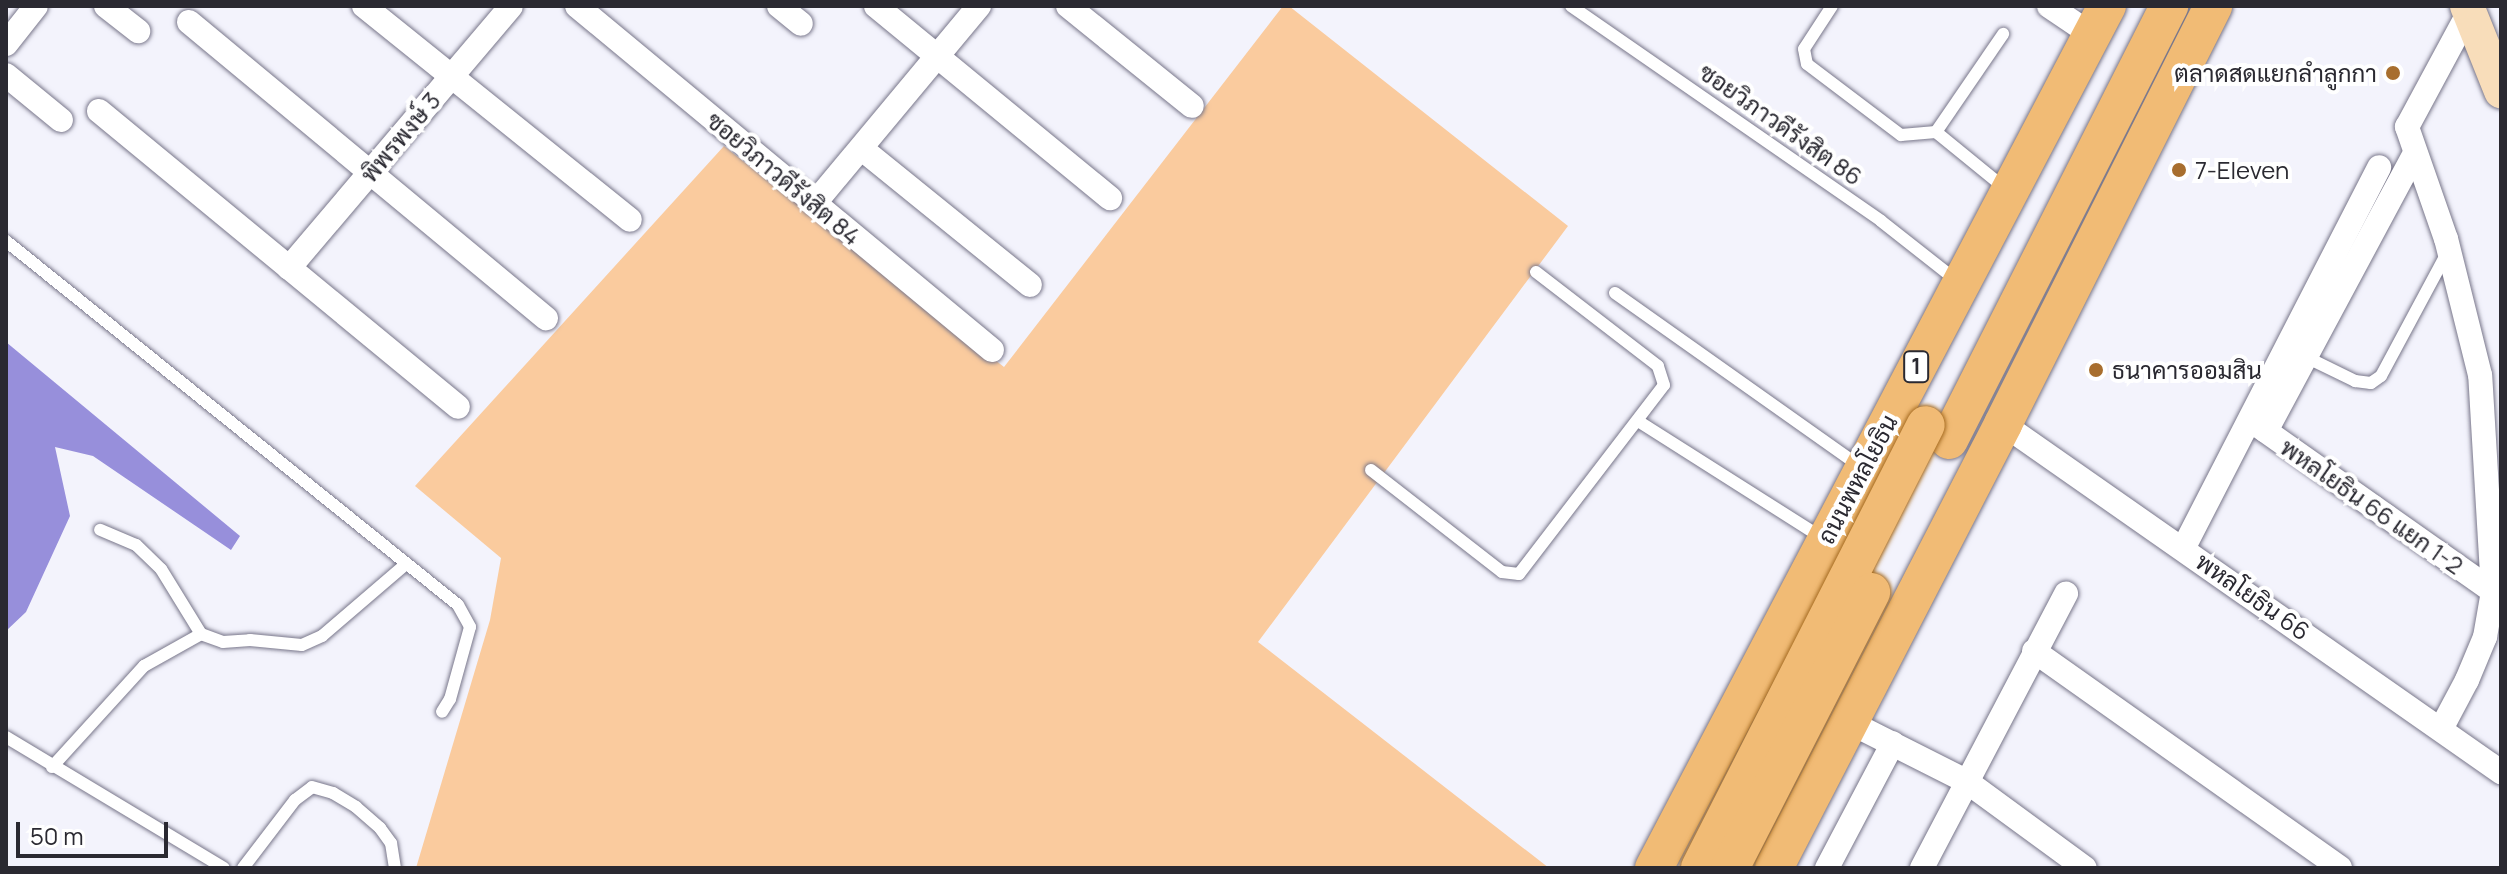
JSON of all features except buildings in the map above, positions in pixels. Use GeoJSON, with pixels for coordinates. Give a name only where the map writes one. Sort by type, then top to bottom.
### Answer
{"type":"FeatureCollection","features":[{"type":"Feature","properties":{"kind":"main road","name":"ถนนพหลโยธิน"},"geometry":{"type":"LineString","coordinates":[[1730,868],[2140,6]]}},
{"type":"Feature","properties":{"kind":"main road","name":"ถนนพหลโยธิน"},"geometry":{"type":"LineString","coordinates":[[1700,868],[2169,6]]}},
{"type":"Feature","properties":{"kind":"main road"},"geometry":{"type":"LineString","coordinates":[[1774,868],[2003,424],[2213,6]]}},
{"type":"Feature","properties":{"kind":"main road"},"geometry":{"type":"LineString","coordinates":[[2468,9],[2501,91]]}},
{"type":"Feature","properties":{"kind":"main road","name":"ถนนพหลโยธิน"},"geometry":{"type":"LineString","coordinates":[[1661,861],[1825,539],[2099,20]]}},
{"type":"Feature","properties":{"kind":"main road"},"geometry":{"type":"LineString","coordinates":[[1727,729],[1696,809],[1701,838],[1720,859],[1739,868]]}},
{"type":"Feature","properties":{"kind":"main road"},"geometry":{"type":"LineString","coordinates":[[1750,868],[1761,863],[1816,785]]}},
{"type":"Feature","properties":{"kind":"street"},"geometry":{"type":"LineString","coordinates":[[6,44],[36,6]]}},
{"type":"Feature","properties":{"kind":"street"},"geometry":{"type":"LineString","coordinates":[[106,6],[138,31]]}},
{"type":"Feature","properties":{"kind":"street"},"geometry":{"type":"LineString","coordinates":[[364,6],[630,220]]}},
{"type":"Feature","properties":{"kind":"street","name":"พิพรพงษ์ 3"},"geometry":{"type":"LineString","coordinates":[[289,268],[511,6]]}},
{"type":"Feature","properties":{"kind":"street","name":"ซอยวิภาวดีรังสิต 84"},"geometry":{"type":"LineString","coordinates":[[577,6],[992,350]]}},
{"type":"Feature","properties":{"kind":"street"},"geometry":{"type":"LineString","coordinates":[[779,6],[801,24]]}},
{"type":"Feature","properties":{"kind":"street"},"geometry":{"type":"LineString","coordinates":[[876,6],[1110,198]]}},
{"type":"Feature","properties":{"kind":"street"},"geometry":{"type":"LineString","coordinates":[[814,204],[979,6]]}},
{"type":"Feature","properties":{"kind":"street"},"geometry":{"type":"LineString","coordinates":[[1068,6],[1192,106]]}},
{"type":"Feature","properties":{"kind":"street"},"geometry":{"type":"LineString","coordinates":[[2049,6],[2099,20]]}},
{"type":"Feature","properties":{"kind":"street"},"geometry":{"type":"LineString","coordinates":[[2441,729],[2485,637],[2493,591],[2480,375],[2449,249],[2407,127],[2468,9]]}},
{"type":"Feature","properties":{"kind":"street"},"geometry":{"type":"LineString","coordinates":[[189,22],[368,174],[546,318]]}},
{"type":"Feature","properties":{"kind":"street"},"geometry":{"type":"LineString","coordinates":[[6,75],[61,120]]}},
{"type":"Feature","properties":{"kind":"street"},"geometry":{"type":"LineString","coordinates":[[99,111],[458,407]]}},
{"type":"Feature","properties":{"kind":"street"},"geometry":{"type":"LineString","coordinates":[[862,149],[1030,285]]}},
{"type":"Feature","properties":{"kind":"street"},"geometry":{"type":"LineString","coordinates":[[2184,547],[2306,357],[2415,153]]}},
{"type":"Feature","properties":{"kind":"street"},"geometry":{"type":"LineString","coordinates":[[2259,426],[2379,167]]}},
{"type":"Feature","properties":{"kind":"street","name":"พหลโยธิน 66"},"geometry":{"type":"LineString","coordinates":[[2003,424],[2184,547],[2501,772]]}},
{"type":"Feature","properties":{"kind":"street","name":"พหลโยธิน 66 แยก 1-2"},"geometry":{"type":"LineString","coordinates":[[2259,426],[2493,591]]}},
{"type":"Feature","properties":{"kind":"street"},"geometry":{"type":"LineString","coordinates":[[1922,868],[2066,594]]}},
{"type":"Feature","properties":{"kind":"street"},"geometry":{"type":"LineString","coordinates":[[2034,651],[2340,868]]}},
{"type":"Feature","properties":{"kind":"street"},"geometry":{"type":"LineString","coordinates":[[1849,722],[1966,781],[2085,868]]}},
{"type":"Feature","properties":{"kind":"street"},"geometry":{"type":"LineString","coordinates":[[1827,868],[1893,743]]}},
{"type":"Feature","properties":{"kind":"lane","name":"ซอยวิภาวดีรังสิต 86"},"geometry":{"type":"LineString","coordinates":[[1571,6],[1881,221],[1961,284]]}},
{"type":"Feature","properties":{"kind":"lane"},"geometry":{"type":"LineString","coordinates":[[1832,6],[1804,49],[1807,64],[1901,135],[1936,132],[2010,192]]}},
{"type":"Feature","properties":{"kind":"lane"},"geometry":{"type":"LineString","coordinates":[[1936,132],[2003,34]]}},
{"type":"Feature","properties":{"kind":"lane"},"geometry":{"type":"LineString","coordinates":[[6,241],[406,564],[441,588],[466,615],[470,627],[450,699],[442,712]]}},
{"type":"Feature","properties":{"kind":"lane"},"geometry":{"type":"LineString","coordinates":[[2306,357],[2355,381],[2371,383],[2381,376],[2449,249]]}},
{"type":"Feature","properties":{"kind":"lane"},"geometry":{"type":"LineString","coordinates":[[1371,470],[1502,572],[1519,574],[1664,385],[1662,372],[1536,272]]}},
{"type":"Feature","properties":{"kind":"lane"},"geometry":{"type":"LineString","coordinates":[[1615,293],[1863,468]]}},
{"type":"Feature","properties":{"kind":"lane"},"geometry":{"type":"LineString","coordinates":[[1638,421],[1825,539]]}},
{"type":"Feature","properties":{"kind":"lane"},"geometry":{"type":"LineString","coordinates":[[100,530],[136,545],[161,569],[201,634],[223,642],[250,640],[302,645],[330,630],[406,564]]}},
{"type":"Feature","properties":{"kind":"lane"},"geometry":{"type":"LineString","coordinates":[[52,767],[144,666],[201,634]]}},
{"type":"Feature","properties":{"kind":"lane"},"geometry":{"type":"LineString","coordinates":[[6,737],[224,868]]}},
{"type":"Feature","properties":{"kind":"lane"},"geometry":{"type":"LineString","coordinates":[[243,868],[295,800],[312,787],[333,793],[356,807],[380,828],[391,843],[395,868]]}},
{"type":"Feature","properties":{"kind":"shaded area"},"geometry":{"type":"Polygon","coordinates":[[[1283,6],[1289,6],[1568,226],[1258,642],[1549,868],[416,868],[490,620],[501,558],[415,486],[724,146],[1004,367],[1283,6]]]}},
{"type":"Feature","properties":{"kind":"shaded area"},"geometry":{"type":"Polygon","coordinates":[[[6,342],[240,536],[231,550],[93,456],[55,447],[70,516],[26,612],[6,631],[6,342]]]}},
{"type":"Feature","properties":{"kind":"place","name":"ตลาดสดแยกลำลูกกา"},"geometry":{"type":"Point","coordinates":[2393,73]}},
{"type":"Feature","properties":{"kind":"place","name":"7-Eleven"},"geometry":{"type":"Point","coordinates":[2179,170]}},
{"type":"Feature","properties":{"kind":"place","name":"ธนาคารออมสิน"},"geometry":{"type":"Point","coordinates":[2096,370]}}]}
